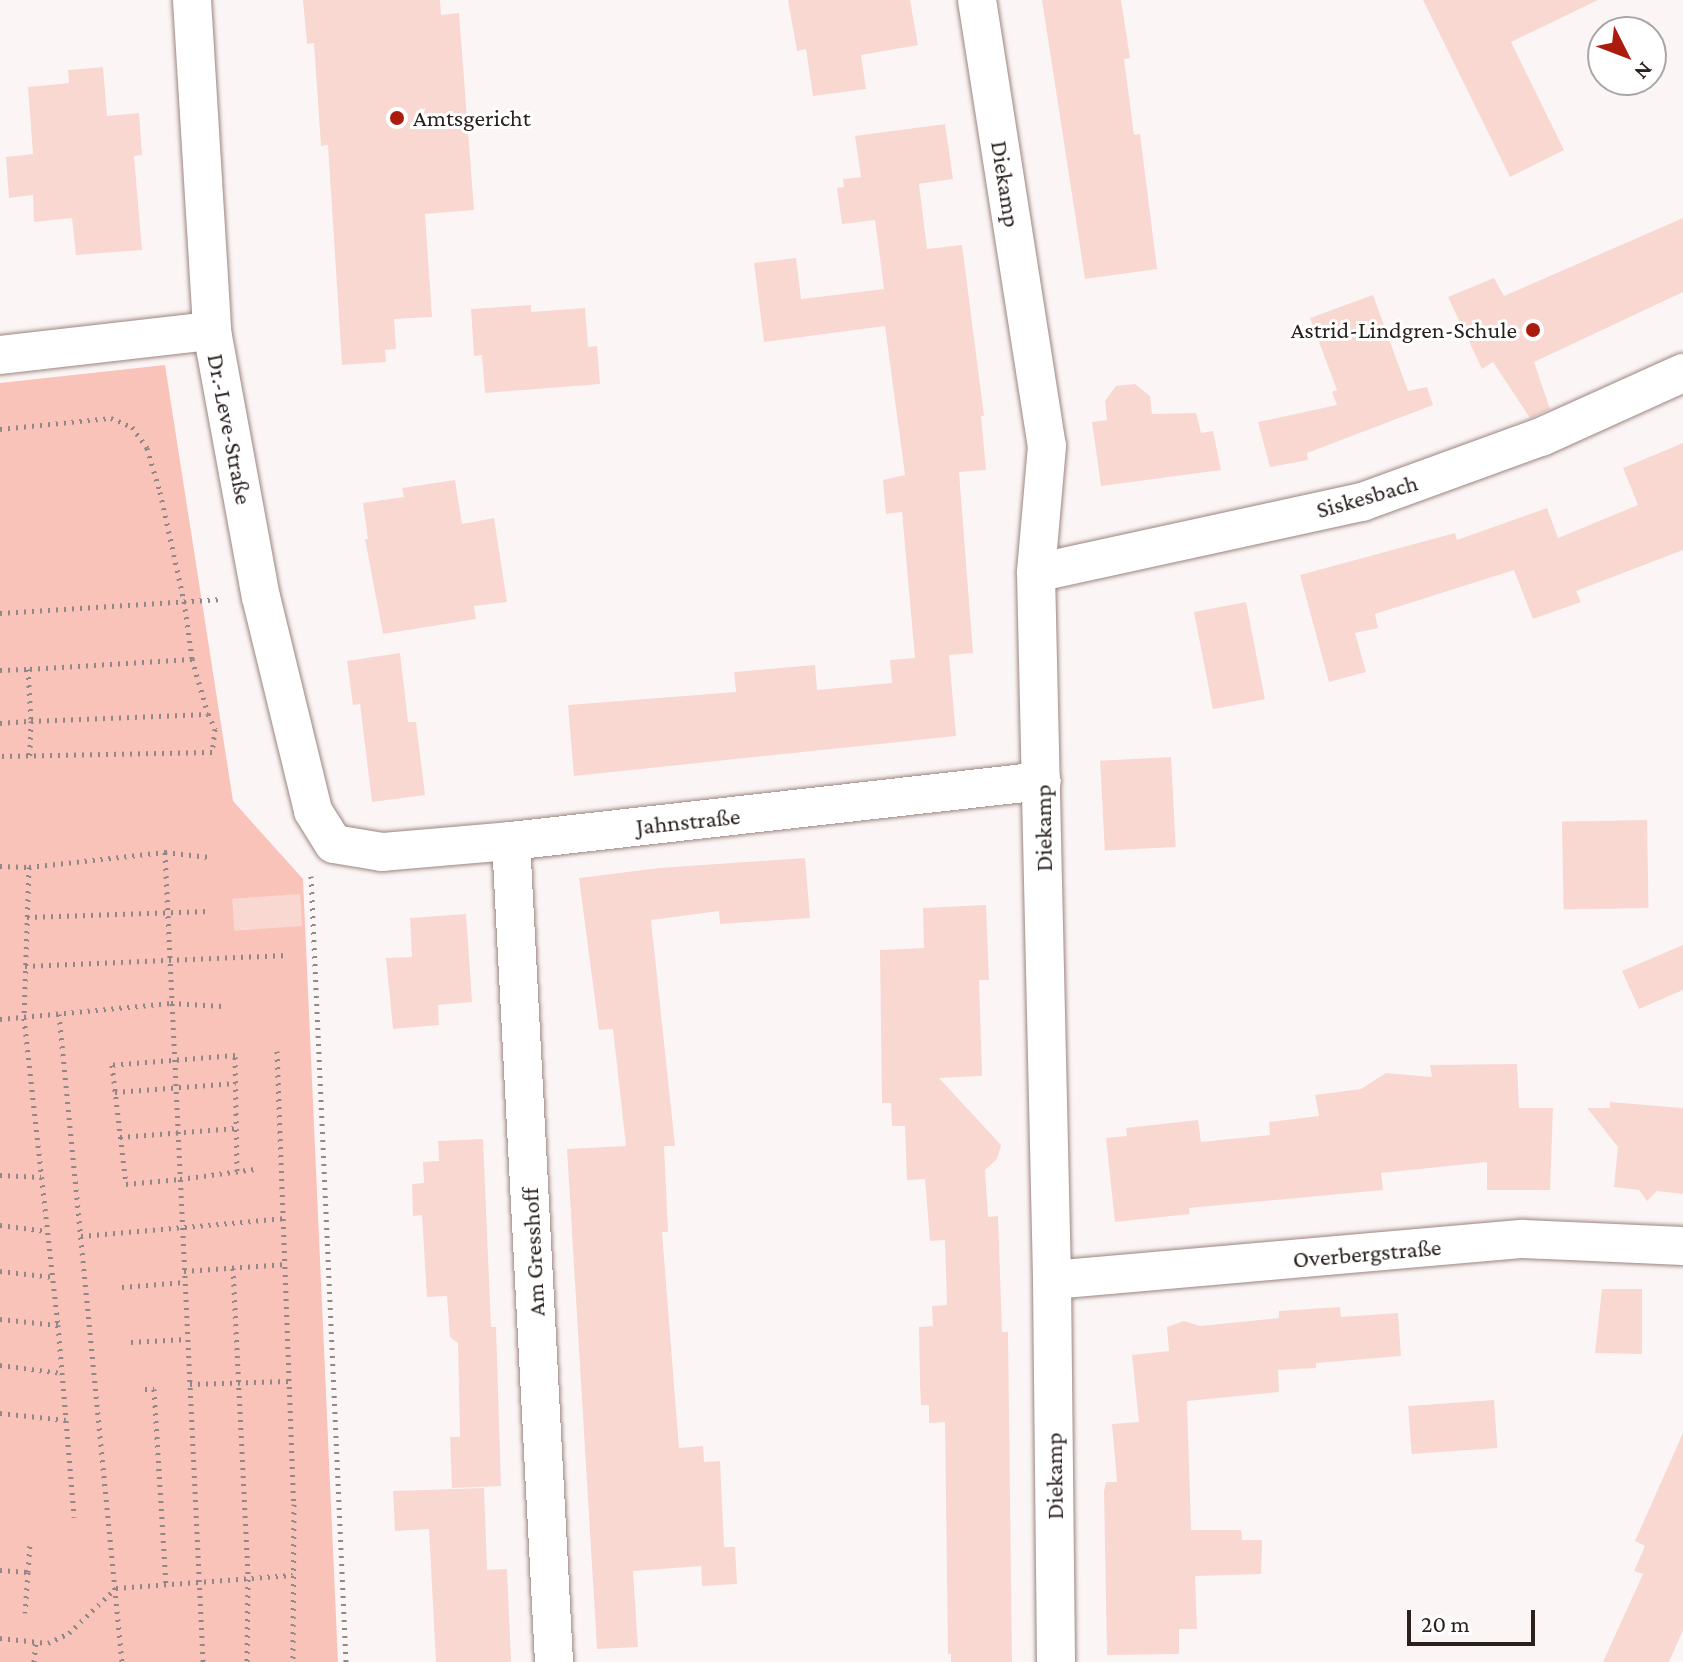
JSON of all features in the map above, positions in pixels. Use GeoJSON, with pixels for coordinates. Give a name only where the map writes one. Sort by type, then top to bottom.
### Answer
{"type":"FeatureCollection","features":[{"type":"Feature","properties":{"kind":"street","name":"Dr.-Leve-Straße"},"geometry":{"type":"LineString","coordinates":[[192,0],[212,331],[261,597],[313,811],[334,844]]}},
{"type":"Feature","properties":{"kind":"street","name":"Diekamp"},"geometry":{"type":"LineString","coordinates":[[977,0],[1047,446],[1036,573],[1052,1280],[1056,1662]]}},
{"type":"Feature","properties":{"kind":"street"},"geometry":{"type":"LineString","coordinates":[[0,355],[212,331]]}},
{"type":"Feature","properties":{"kind":"street","name":"Siskesbach"},"geometry":{"type":"LineString","coordinates":[[1036,573],[1362,502],[1541,437],[1683,373]]}},
{"type":"Feature","properties":{"kind":"street","name":"Jahnstraße"},"geometry":{"type":"LineString","coordinates":[[334,844],[382,852],[511,841],[1042,781]]}},
{"type":"Feature","properties":{"kind":"street","name":"Am Gresshoff"},"geometry":{"type":"LineString","coordinates":[[511,841],[554,1662]]}},
{"type":"Feature","properties":{"kind":"street","name":"Overbergstraße"},"geometry":{"type":"LineString","coordinates":[[1052,1280],[1523,1239],[1683,1246]]}},
{"type":"Feature","properties":{"kind":"path"},"geometry":{"type":"LineString","coordinates":[[0,429],[111,418],[132,427],[147,448],[184,601],[192,659],[215,729],[212,752],[0,756]]}},
{"type":"Feature","properties":{"kind":"path"},"geometry":{"type":"LineString","coordinates":[[0,613],[261,597]]}},
{"type":"Feature","properties":{"kind":"path"},"geometry":{"type":"LineString","coordinates":[[0,670],[192,659]]}},
{"type":"Feature","properties":{"kind":"path"},"geometry":{"type":"LineString","coordinates":[[28,669],[30,756]]}},
{"type":"Feature","properties":{"kind":"path"},"geometry":{"type":"LineString","coordinates":[[0,723],[208,714]]}},
{"type":"Feature","properties":{"kind":"path"},"geometry":{"type":"LineString","coordinates":[[334,844],[310,877],[346,1662]]}},
{"type":"Feature","properties":{"kind":"path"},"geometry":{"type":"LineString","coordinates":[[165,852],[203,1662]]}},
{"type":"Feature","properties":{"kind":"path"},"geometry":{"type":"LineString","coordinates":[[0,866],[29,867],[165,852],[209,857]]}},
{"type":"Feature","properties":{"kind":"path"},"geometry":{"type":"LineString","coordinates":[[29,867],[24,1018],[58,1325],[74,1517]]}},
{"type":"Feature","properties":{"kind":"path"},"geometry":{"type":"LineString","coordinates":[[27,917],[167,910],[210,911]]}},
{"type":"Feature","properties":{"kind":"path"},"geometry":{"type":"LineString","coordinates":[[25,966],[286,955]]}},
{"type":"Feature","properties":{"kind":"path"},"geometry":{"type":"LineString","coordinates":[[0,1019],[171,1003],[223,1006]]}},
{"type":"Feature","properties":{"kind":"path"},"geometry":{"type":"LineString","coordinates":[[59,1014],[122,1662]]}},
{"type":"Feature","properties":{"kind":"path"},"geometry":{"type":"LineString","coordinates":[[277,1051],[286,1218],[293,1662]]}},
{"type":"Feature","properties":{"kind":"path"},"geometry":{"type":"LineString","coordinates":[[237,1171],[235,1055],[112,1065],[126,1184],[255,1169]]}},
{"type":"Feature","properties":{"kind":"path"},"geometry":{"type":"LineString","coordinates":[[115,1092],[175,1085],[236,1083]]}},
{"type":"Feature","properties":{"kind":"path"},"geometry":{"type":"LineString","coordinates":[[120,1137],[236,1128]]}},
{"type":"Feature","properties":{"kind":"path"},"geometry":{"type":"LineString","coordinates":[[0,1175],[41,1177]]}},
{"type":"Feature","properties":{"kind":"path"},"geometry":{"type":"LineString","coordinates":[[81,1236],[286,1218]]}},
{"type":"Feature","properties":{"kind":"path"},"geometry":{"type":"LineString","coordinates":[[0,1225],[47,1231]]}},
{"type":"Feature","properties":{"kind":"path"},"geometry":{"type":"LineString","coordinates":[[184,1271],[286,1264]]}},
{"type":"Feature","properties":{"kind":"path"},"geometry":{"type":"LineString","coordinates":[[233,1268],[248,1579],[247,1662]]}},
{"type":"Feature","properties":{"kind":"path"},"geometry":{"type":"LineString","coordinates":[[0,1271],[53,1277]]}},
{"type":"Feature","properties":{"kind":"path"},"geometry":{"type":"LineString","coordinates":[[122,1287],[185,1282]]}},
{"type":"Feature","properties":{"kind":"path"},"geometry":{"type":"LineString","coordinates":[[0,1319],[58,1325]]}},
{"type":"Feature","properties":{"kind":"path"},"geometry":{"type":"LineString","coordinates":[[131,1342],[187,1339]]}},
{"type":"Feature","properties":{"kind":"path"},"geometry":{"type":"LineString","coordinates":[[0,1365],[62,1373]]}},
{"type":"Feature","properties":{"kind":"path"},"geometry":{"type":"LineString","coordinates":[[190,1384],[290,1381]]}},
{"type":"Feature","properties":{"kind":"path"},"geometry":{"type":"LineString","coordinates":[[145,1389],[154,1389],[166,1585]]}},
{"type":"Feature","properties":{"kind":"path"},"geometry":{"type":"LineString","coordinates":[[0,1413],[66,1420]]}},
{"type":"Feature","properties":{"kind":"path"},"geometry":{"type":"LineString","coordinates":[[25,1613],[30,1544]]}},
{"type":"Feature","properties":{"kind":"path"},"geometry":{"type":"LineString","coordinates":[[0,1570],[28,1572]]}},
{"type":"Feature","properties":{"kind":"path"},"geometry":{"type":"LineString","coordinates":[[0,1638],[48,1643],[69,1633],[116,1588],[293,1575]]}},
{"type":"Feature","properties":{"kind":"path"},"geometry":{"type":"LineString","coordinates":[[34,1662],[36,1641]]}},
{"type":"Feature","properties":{"kind":"shaded area"},"geometry":{"type":"Polygon","coordinates":[[[165,365],[233,801],[303,879],[338,1662],[0,1662],[0,383],[165,365]]]}},
{"type":"Feature","properties":{"kind":"building"},"geometry":{"type":"Polygon","coordinates":[[[303,0],[440,0],[441,15],[459,13],[474,210],[425,214],[432,317],[394,319],[396,349],[385,350],[386,362],[342,365],[328,145],[321,146],[314,43],[307,44],[303,0]]]}},
{"type":"Feature","properties":{"kind":"building"},"geometry":{"type":"Polygon","coordinates":[[[788,0],[910,0],[918,45],[861,55],[866,89],[813,96],[806,49],[797,51],[788,0]]]}},
{"type":"Feature","properties":{"kind":"building"},"geometry":{"type":"Polygon","coordinates":[[[1042,0],[1121,0],[1130,58],[1124,59],[1134,135],[1140,134],[1157,269],[1085,279],[1042,0]]]}},
{"type":"Feature","properties":{"kind":"building"},"geometry":{"type":"Polygon","coordinates":[[[1423,0],[1598,0],[1511,42],[1564,150],[1510,177],[1423,0]]]}},
{"type":"Feature","properties":{"kind":"building"},"geometry":{"type":"Polygon","coordinates":[[[103,67],[107,116],[139,113],[142,155],[134,156],[142,250],[76,255],[72,218],[34,222],[33,195],[9,198],[6,157],[33,154],[28,87],[69,83],[68,70],[103,67]]]}},
{"type":"Feature","properties":{"kind":"building"},"geometry":{"type":"Polygon","coordinates":[[[945,124],[953,179],[919,184],[927,249],[962,245],[984,416],[981,416],[986,470],[959,472],[973,653],[949,655],[956,736],[574,776],[568,705],[736,692],[734,672],[815,665],[817,690],[892,683],[890,660],[915,658],[902,512],[886,514],[883,480],[905,475],[885,326],[764,342],[754,263],[796,258],[801,299],[884,289],[875,220],[842,224],[837,188],[844,187],[843,179],[861,177],[855,136],[945,124]]]}},
{"type":"Feature","properties":{"kind":"building","name":"Astrid-Lindgren-Schule"},"geometry":{"type":"Polygon","coordinates":[[[1683,218],[1683,292],[1534,362],[1550,409],[1530,418],[1493,362],[1482,369],[1448,297],[1494,278],[1504,296],[1683,218]]]}},
{"type":"Feature","properties":{"kind":"building"},"geometry":{"type":"Polygon","coordinates":[[[1373,295],[1408,391],[1427,387],[1433,405],[1307,453],[1308,460],[1270,467],[1258,422],[1337,405],[1332,392],[1337,390],[1310,318],[1373,295]]]}},
{"type":"Feature","properties":{"kind":"building"},"geometry":{"type":"Polygon","coordinates":[[[531,305],[531,312],[585,308],[588,347],[597,346],[600,384],[485,393],[482,355],[474,356],[471,309],[531,305]]]}},
{"type":"Feature","properties":{"kind":"building"},"geometry":{"type":"Polygon","coordinates":[[[1135,384],[1150,396],[1152,414],[1196,413],[1201,433],[1213,431],[1221,470],[1101,486],[1092,422],[1107,420],[1105,401],[1116,386],[1135,384]]]}},
{"type":"Feature","properties":{"kind":"building"},"geometry":{"type":"Polygon","coordinates":[[[1683,443],[1683,550],[1576,591],[1581,602],[1533,619],[1514,570],[1375,614],[1378,628],[1355,633],[1366,672],[1329,682],[1300,575],[1455,533],[1457,540],[1547,508],[1558,538],[1638,505],[1623,468],[1683,443]]]}},
{"type":"Feature","properties":{"kind":"building"},"geometry":{"type":"Polygon","coordinates":[[[455,480],[462,524],[494,518],[507,602],[474,606],[476,619],[383,634],[365,539],[368,539],[363,503],[404,497],[402,488],[455,480]]]}},
{"type":"Feature","properties":{"kind":"building"},"geometry":{"type":"Polygon","coordinates":[[[1246,602],[1265,699],[1213,709],[1194,612],[1246,602]]]}},
{"type":"Feature","properties":{"kind":"building"},"geometry":{"type":"Polygon","coordinates":[[[400,653],[408,722],[416,722],[425,795],[372,802],[360,704],[353,705],[347,661],[400,653]]]}},
{"type":"Feature","properties":{"kind":"building"},"geometry":{"type":"Polygon","coordinates":[[[1171,757],[1176,847],[1105,851],[1100,761],[1171,757]]]}},
{"type":"Feature","properties":{"kind":"building"},"geometry":{"type":"Polygon","coordinates":[[[1647,820],[1649,908],[1564,909],[1562,821],[1647,820]]]}},
{"type":"Feature","properties":{"kind":"building"},"geometry":{"type":"Polygon","coordinates":[[[805,858],[810,918],[720,924],[719,911],[651,920],[675,1146],[664,1146],[668,1232],[662,1232],[679,1448],[703,1446],[704,1462],[720,1461],[724,1547],[735,1547],[737,1584],[702,1586],[701,1566],[633,1571],[638,1647],[597,1649],[567,1149],[626,1146],[613,1029],[599,1030],[579,878],[659,868],[805,858]]]}},
{"type":"Feature","properties":{"kind":"building"},"geometry":{"type":"Polygon","coordinates":[[[300,894],[302,926],[234,931],[232,899],[300,894]]]}},
{"type":"Feature","properties":{"kind":"building"},"geometry":{"type":"Polygon","coordinates":[[[986,905],[989,980],[979,980],[982,1076],[939,1078],[1001,1145],[997,1159],[985,1170],[988,1217],[998,1216],[1002,1332],[1008,1332],[1012,1662],[951,1662],[951,1654],[948,1654],[945,1422],[929,1423],[929,1405],[921,1405],[919,1327],[933,1326],[932,1306],[947,1305],[945,1240],[930,1241],[925,1179],[907,1180],[905,1126],[892,1126],[891,1103],[882,1103],[880,950],[924,948],[923,908],[986,905]]]}},
{"type":"Feature","properties":{"kind":"building"},"geometry":{"type":"Polygon","coordinates":[[[466,914],[472,1002],[438,1005],[439,1025],[393,1029],[386,958],[412,957],[410,918],[466,914]]]}},
{"type":"Feature","properties":{"kind":"building"},"geometry":{"type":"Polygon","coordinates":[[[1683,945],[1683,990],[1639,1009],[1622,971],[1683,945]]]}},
{"type":"Feature","properties":{"kind":"building"},"geometry":{"type":"Polygon","coordinates":[[[1517,1064],[1519,1108],[1553,1108],[1550,1190],[1487,1190],[1487,1162],[1381,1173],[1383,1190],[1189,1208],[1190,1214],[1115,1222],[1106,1138],[1127,1136],[1126,1128],[1198,1120],[1201,1142],[1270,1135],[1269,1122],[1319,1116],[1315,1095],[1361,1089],[1386,1073],[1432,1077],[1430,1065],[1517,1064]]]}},
{"type":"Feature","properties":{"kind":"building"},"geometry":{"type":"Polygon","coordinates":[[[1610,1102],[1683,1108],[1683,1194],[1657,1191],[1647,1201],[1639,1190],[1614,1187],[1618,1147],[1587,1108],[1610,1108],[1610,1102]]]}},
{"type":"Feature","properties":{"kind":"building"},"geometry":{"type":"Polygon","coordinates":[[[483,1139],[491,1327],[496,1327],[501,1486],[452,1488],[450,1437],[460,1437],[458,1343],[450,1337],[447,1296],[427,1297],[422,1215],[413,1216],[412,1184],[424,1183],[423,1162],[439,1161],[438,1141],[483,1139]]]}},
{"type":"Feature","properties":{"kind":"building"},"geometry":{"type":"Polygon","coordinates":[[[1602,1289],[1642,1289],[1642,1354],[1595,1353],[1602,1289]]]}},
{"type":"Feature","properties":{"kind":"building"},"geometry":{"type":"Polygon","coordinates":[[[1340,1307],[1341,1317],[1398,1313],[1401,1356],[1316,1363],[1316,1368],[1278,1370],[1279,1392],[1187,1401],[1191,1530],[1241,1530],[1242,1540],[1262,1540],[1261,1574],[1195,1576],[1197,1629],[1179,1629],[1179,1654],[1107,1655],[1104,1491],[1106,1482],[1117,1482],[1112,1424],[1139,1422],[1132,1355],[1169,1351],[1167,1327],[1184,1321],[1200,1326],[1279,1318],[1279,1311],[1340,1307]]]}},
{"type":"Feature","properties":{"kind":"building"},"geometry":{"type":"Polygon","coordinates":[[[1494,1400],[1497,1448],[1412,1454],[1408,1406],[1494,1400]]]}},
{"type":"Feature","properties":{"kind":"building"},"geometry":{"type":"Polygon","coordinates":[[[1683,1433],[1683,1630],[1669,1662],[1603,1662],[1643,1574],[1634,1571],[1645,1546],[1635,1541],[1683,1433]]]}},
{"type":"Feature","properties":{"kind":"building"},"geometry":{"type":"Polygon","coordinates":[[[484,1488],[487,1570],[507,1569],[511,1662],[436,1662],[429,1529],[395,1531],[393,1491],[484,1488]]]}},
{"type":"Feature","properties":{"kind":"place","name":"Amtsgericht"},"geometry":{"type":"Point","coordinates":[397,118]}},
{"type":"Feature","properties":{"kind":"place","name":"Astrid-Lindgren-Schule"},"geometry":{"type":"Point","coordinates":[1533,330]}}]}
